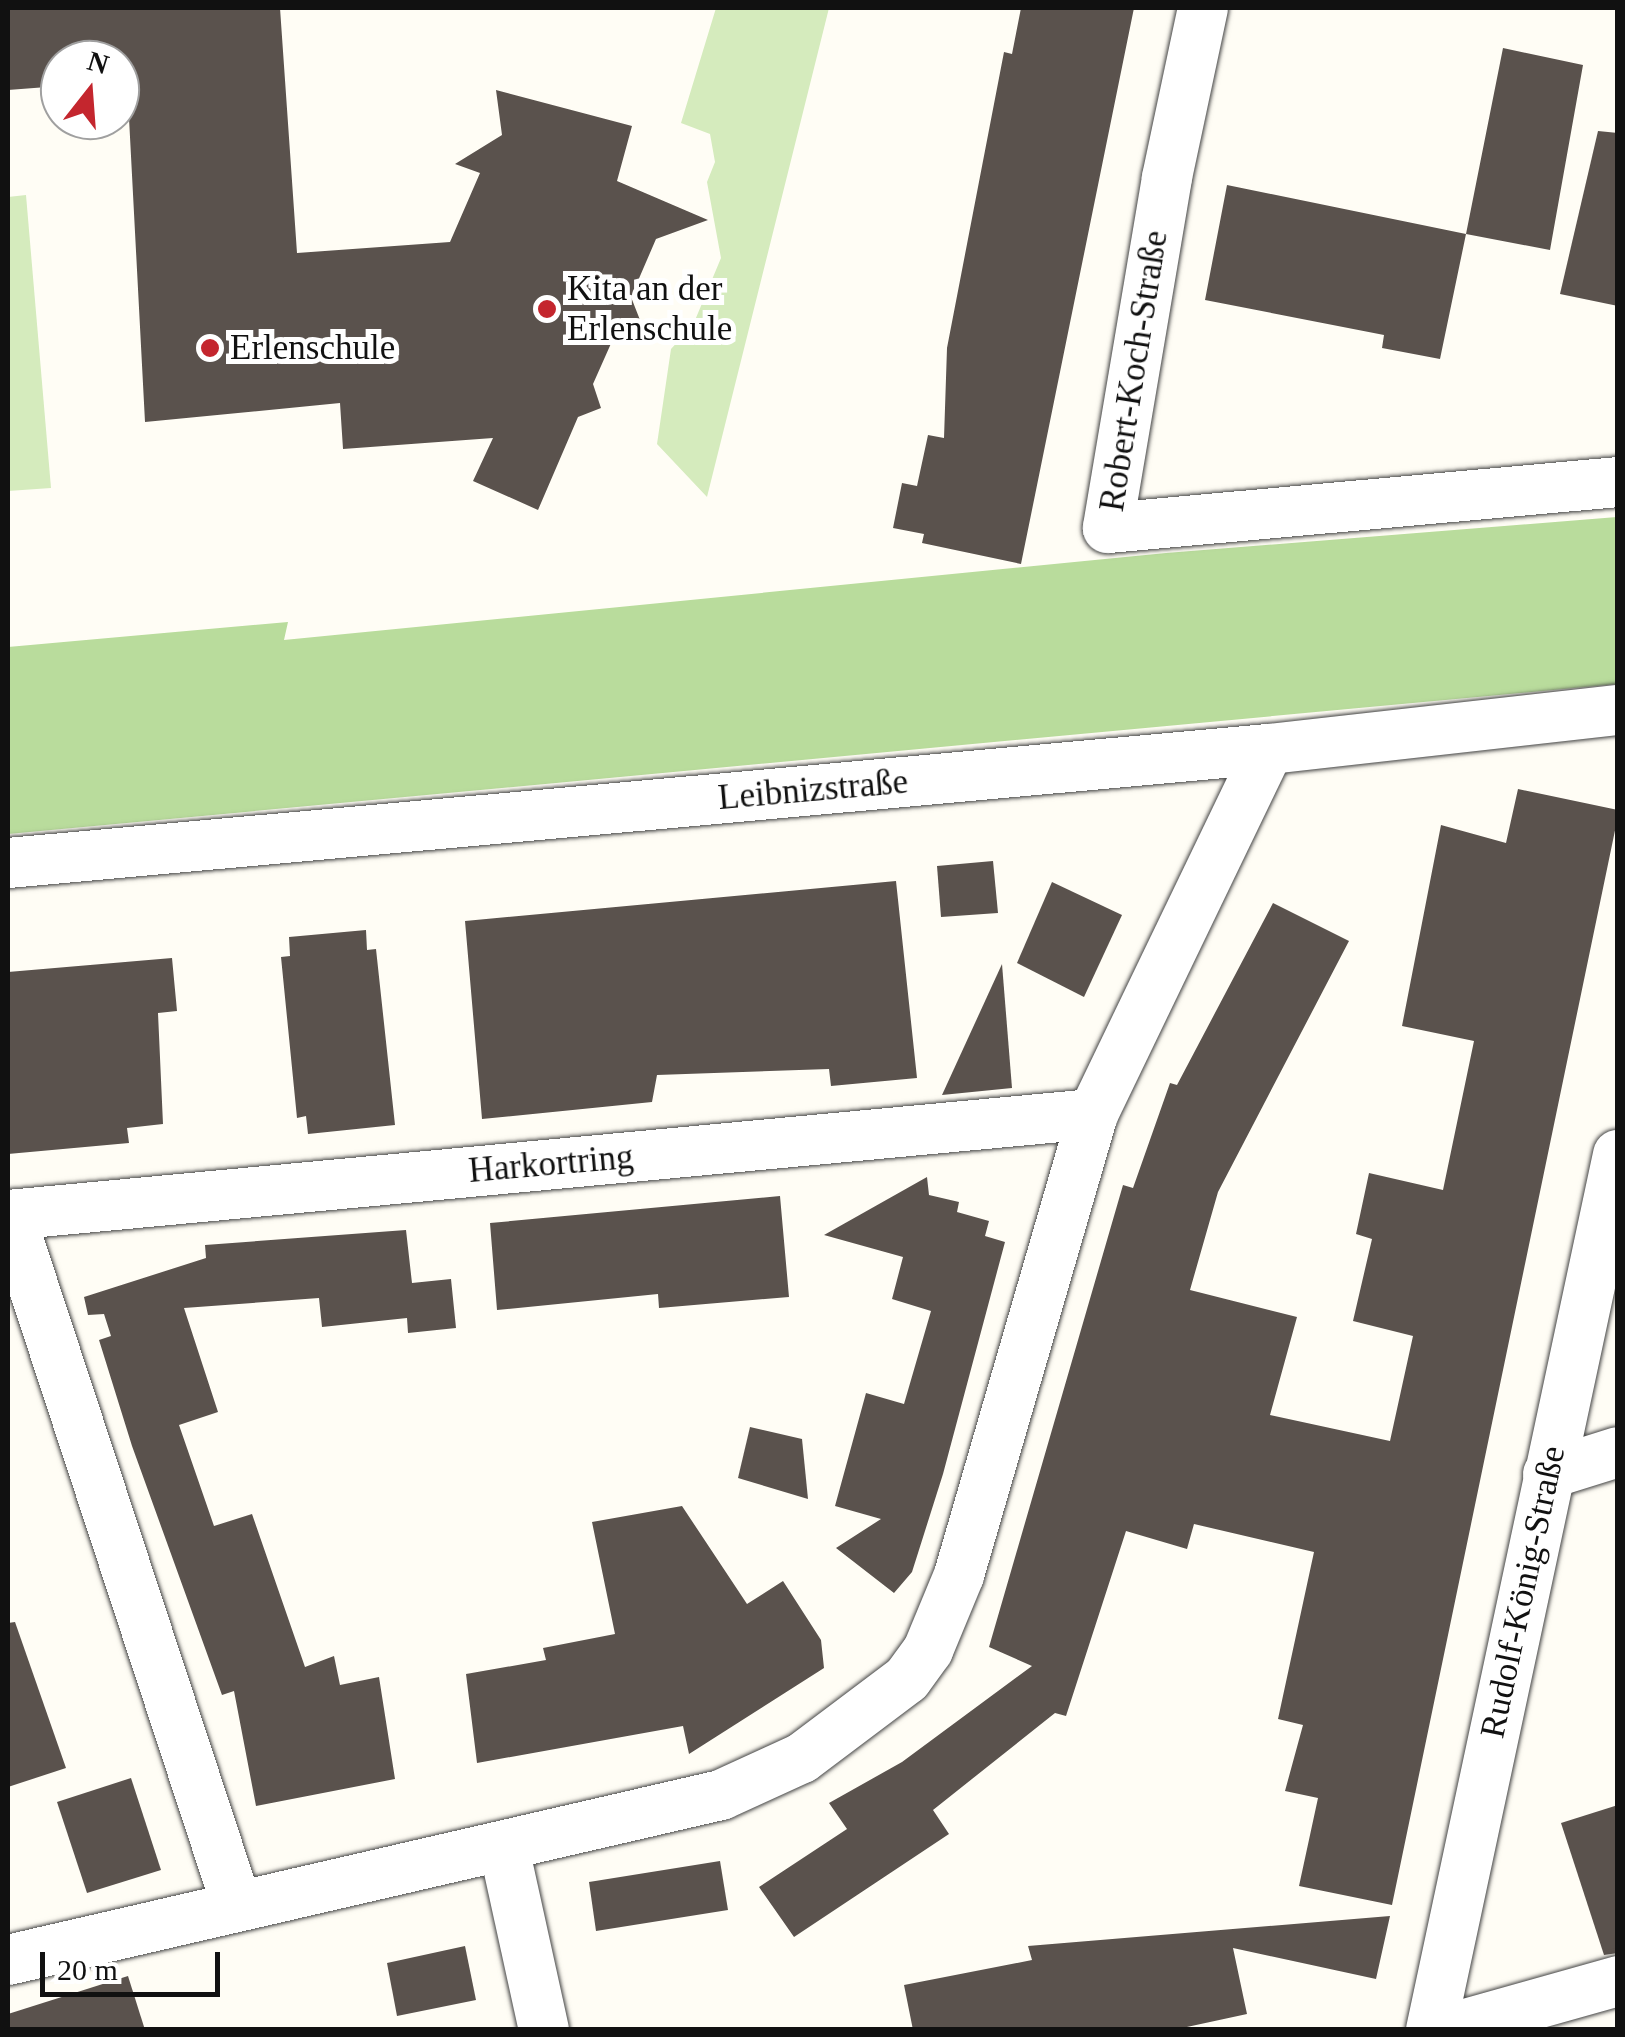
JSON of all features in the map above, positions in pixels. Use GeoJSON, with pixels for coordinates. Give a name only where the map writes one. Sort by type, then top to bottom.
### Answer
{"type":"FeatureCollection","features":[{"type":"Feature","properties":{"kind":"street","name":"Robert-Koch-Straße"},"geometry":{"type":"LineString","coordinates":[[1203,8],[1167,178],[1108,528],[1618,482]]}},
{"type":"Feature","properties":{"kind":"street","name":"Leibnizstraße"},"geometry":{"type":"LineString","coordinates":[[8,863],[1269,748],[1618,710]]}},
{"type":"Feature","properties":{"kind":"street"},"geometry":{"type":"LineString","coordinates":[[8,1960],[721,1796],[802,1758],[907,1679],[928,1650],[960,1575],[1093,1114],[1269,748]]}},
{"type":"Feature","properties":{"kind":"street","name":"Harkortring"},"geometry":{"type":"LineString","coordinates":[[237,1906],[9,1215],[1093,1114]]}},
{"type":"Feature","properties":{"kind":"street","name":"Rudolf-König-Straße"},"geometry":{"type":"LineString","coordinates":[[1431,2030],[1618,1155]]}},
{"type":"Feature","properties":{"kind":"street"},"geometry":{"type":"LineString","coordinates":[[1548,1474],[1618,1452]]}},
{"type":"Feature","properties":{"kind":"street"},"geometry":{"type":"LineString","coordinates":[[504,1848],[544,2030]]}},
{"type":"Feature","properties":{"kind":"street"},"geometry":{"type":"LineString","coordinates":[[1444,2030],[1618,1981]]}},
{"type":"Feature","properties":{"kind":"green space"},"geometry":{"type":"Polygon","coordinates":[[[716,8],[829,8],[707,497],[657,444],[671,349],[693,325],[721,258],[707,182],[715,162],[710,134],[681,123],[716,8]]]}},
{"type":"Feature","properties":{"kind":"green space"},"geometry":{"type":"Polygon","coordinates":[[[26,195],[51,488],[8,491],[8,197],[26,195]]]}},
{"type":"Feature","properties":{"kind":"green space"},"geometry":{"type":"Polygon","coordinates":[[[1617,517],[1617,684],[8,834],[8,647],[288,622],[284,640],[1166,553],[1617,517]]]}},
{"type":"Feature","properties":{"kind":"building"},"geometry":{"type":"Polygon","coordinates":[[[8,8],[280,8],[297,253],[450,242],[480,173],[455,164],[502,135],[496,90],[632,126],[617,181],[708,220],[656,239],[631,297],[640,320],[617,330],[593,384],[601,408],[578,417],[538,510],[473,481],[493,438],[343,449],[340,403],[145,422],[130,140],[140,140],[140,40],[40,40],[40,88],[8,90],[8,8]]]}},
{"type":"Feature","properties":{"kind":"building"},"geometry":{"type":"Polygon","coordinates":[[[1021,8],[1134,8],[1021,564],[922,543],[924,534],[893,528],[902,483],[917,486],[928,435],[944,438],[947,348],[1004,52],[1012,54],[1021,8]]]}},
{"type":"Feature","properties":{"kind":"building"},"geometry":{"type":"Polygon","coordinates":[[[1503,48],[1583,65],[1550,250],[1466,234],[1503,48]]]}},
{"type":"Feature","properties":{"kind":"building"},"geometry":{"type":"Polygon","coordinates":[[[1598,131],[1618,133],[1618,306],[1560,294],[1598,131]]]}},
{"type":"Feature","properties":{"kind":"building"},"geometry":{"type":"Polygon","coordinates":[[[1227,185],[1466,234],[1440,359],[1382,348],[1384,335],[1205,300],[1227,185]]]}},
{"type":"Feature","properties":{"kind":"building"},"geometry":{"type":"Polygon","coordinates":[[[1518,789],[1618,810],[1618,816],[1392,1905],[1299,1886],[1318,1798],[1285,1791],[1303,1725],[1278,1719],[1314,1552],[1194,1524],[1187,1549],[1126,1531],[1066,1716],[1055,1713],[933,1810],[949,1834],[794,1937],[759,1887],[847,1829],[829,1803],[902,1762],[1032,1666],[989,1647],[1123,1185],[1133,1188],[1170,1083],[1177,1085],[1273,903],[1349,941],[1218,1192],[1190,1290],[1297,1317],[1270,1415],[1390,1441],[1413,1336],[1353,1321],[1372,1239],[1356,1234],[1369,1173],[1443,1190],[1474,1041],[1402,1026],[1441,825],[1506,843],[1518,789]]]}},
{"type":"Feature","properties":{"kind":"building"},"geometry":{"type":"Polygon","coordinates":[[[993,861],[998,913],[941,917],[937,866],[993,861]]]}},
{"type":"Feature","properties":{"kind":"building"},"geometry":{"type":"Polygon","coordinates":[[[896,881],[917,1078],[831,1086],[829,1069],[657,1075],[652,1102],[482,1119],[465,921],[896,881]]]}},
{"type":"Feature","properties":{"kind":"building"},"geometry":{"type":"Polygon","coordinates":[[[1052,882],[1122,915],[1084,997],[1017,963],[1052,882]]]}},
{"type":"Feature","properties":{"kind":"building"},"geometry":{"type":"Polygon","coordinates":[[[366,930],[367,950],[376,949],[395,1125],[308,1134],[306,1116],[297,1118],[281,957],[290,956],[289,937],[366,930]]]}},
{"type":"Feature","properties":{"kind":"building"},"geometry":{"type":"Polygon","coordinates":[[[172,958],[177,1011],[158,1013],[163,1124],[127,1128],[129,1143],[8,1154],[8,972],[172,958]]]}},
{"type":"Feature","properties":{"kind":"building"},"geometry":{"type":"Polygon","coordinates":[[[1002,964],[1012,1088],[942,1095],[1002,964]]]}},
{"type":"Feature","properties":{"kind":"building"},"geometry":{"type":"Polygon","coordinates":[[[927,1177],[929,1195],[959,1202],[957,1212],[989,1221],[985,1236],[1005,1242],[943,1474],[912,1572],[894,1593],[836,1548],[881,1519],[835,1506],[866,1393],[904,1404],[931,1311],[892,1299],[903,1257],[824,1235],[927,1177]]]}},
{"type":"Feature","properties":{"kind":"building"},"geometry":{"type":"Polygon","coordinates":[[[780,1196],[789,1297],[659,1308],[658,1294],[497,1310],[490,1223],[780,1196]]]}},
{"type":"Feature","properties":{"kind":"building"},"geometry":{"type":"Polygon","coordinates":[[[406,1230],[412,1283],[451,1279],[456,1328],[408,1333],[407,1318],[322,1327],[319,1298],[184,1308],[218,1412],[179,1425],[214,1526],[252,1514],[305,1667],[334,1656],[340,1685],[379,1677],[395,1779],[256,1806],[234,1691],[222,1695],[132,1446],[99,1340],[111,1336],[104,1314],[88,1315],[84,1297],[206,1258],[205,1245],[406,1230]]]}},
{"type":"Feature","properties":{"kind":"building"},"geometry":{"type":"Polygon","coordinates":[[[750,1427],[802,1439],[808,1499],[738,1478],[750,1427]]]}},
{"type":"Feature","properties":{"kind":"building"},"geometry":{"type":"Polygon","coordinates":[[[682,1506],[747,1604],[783,1581],[821,1640],[824,1668],[689,1754],[683,1726],[477,1763],[466,1674],[546,1660],[543,1648],[615,1634],[592,1522],[682,1506]]]}},
{"type":"Feature","properties":{"kind":"building"},"geometry":{"type":"Polygon","coordinates":[[[15,1622],[66,1768],[8,1787],[8,1623],[15,1622]]]}},
{"type":"Feature","properties":{"kind":"building"},"geometry":{"type":"Polygon","coordinates":[[[131,1778],[161,1870],[87,1893],[57,1802],[131,1778]]]}},
{"type":"Feature","properties":{"kind":"building"},"geometry":{"type":"Polygon","coordinates":[[[1618,1805],[1618,1953],[1604,1955],[1561,1823],[1618,1805]]]}},
{"type":"Feature","properties":{"kind":"building"},"geometry":{"type":"Polygon","coordinates":[[[720,1861],[728,1910],[596,1931],[589,1882],[720,1861]]]}},
{"type":"Feature","properties":{"kind":"building"},"geometry":{"type":"Polygon","coordinates":[[[1390,1916],[1376,1979],[1233,1948],[1247,2014],[1173,2030],[913,2030],[904,1985],[1032,1960],[1028,1946],[1390,1916]]]}},
{"type":"Feature","properties":{"kind":"building"},"geometry":{"type":"Polygon","coordinates":[[[465,1946],[476,2000],[397,2016],[387,1963],[465,1946]]]}},
{"type":"Feature","properties":{"kind":"building"},"geometry":{"type":"Polygon","coordinates":[[[128,1976],[145,2030],[8,2030],[8,2014],[128,1976]]]}},
{"type":"Feature","properties":{"kind":"place","name":"Kita an der Erlenschule"},"geometry":{"type":"Point","coordinates":[547,309]}},
{"type":"Feature","properties":{"kind":"place","name":"Erlenschule"},"geometry":{"type":"Point","coordinates":[210,348]}}]}
